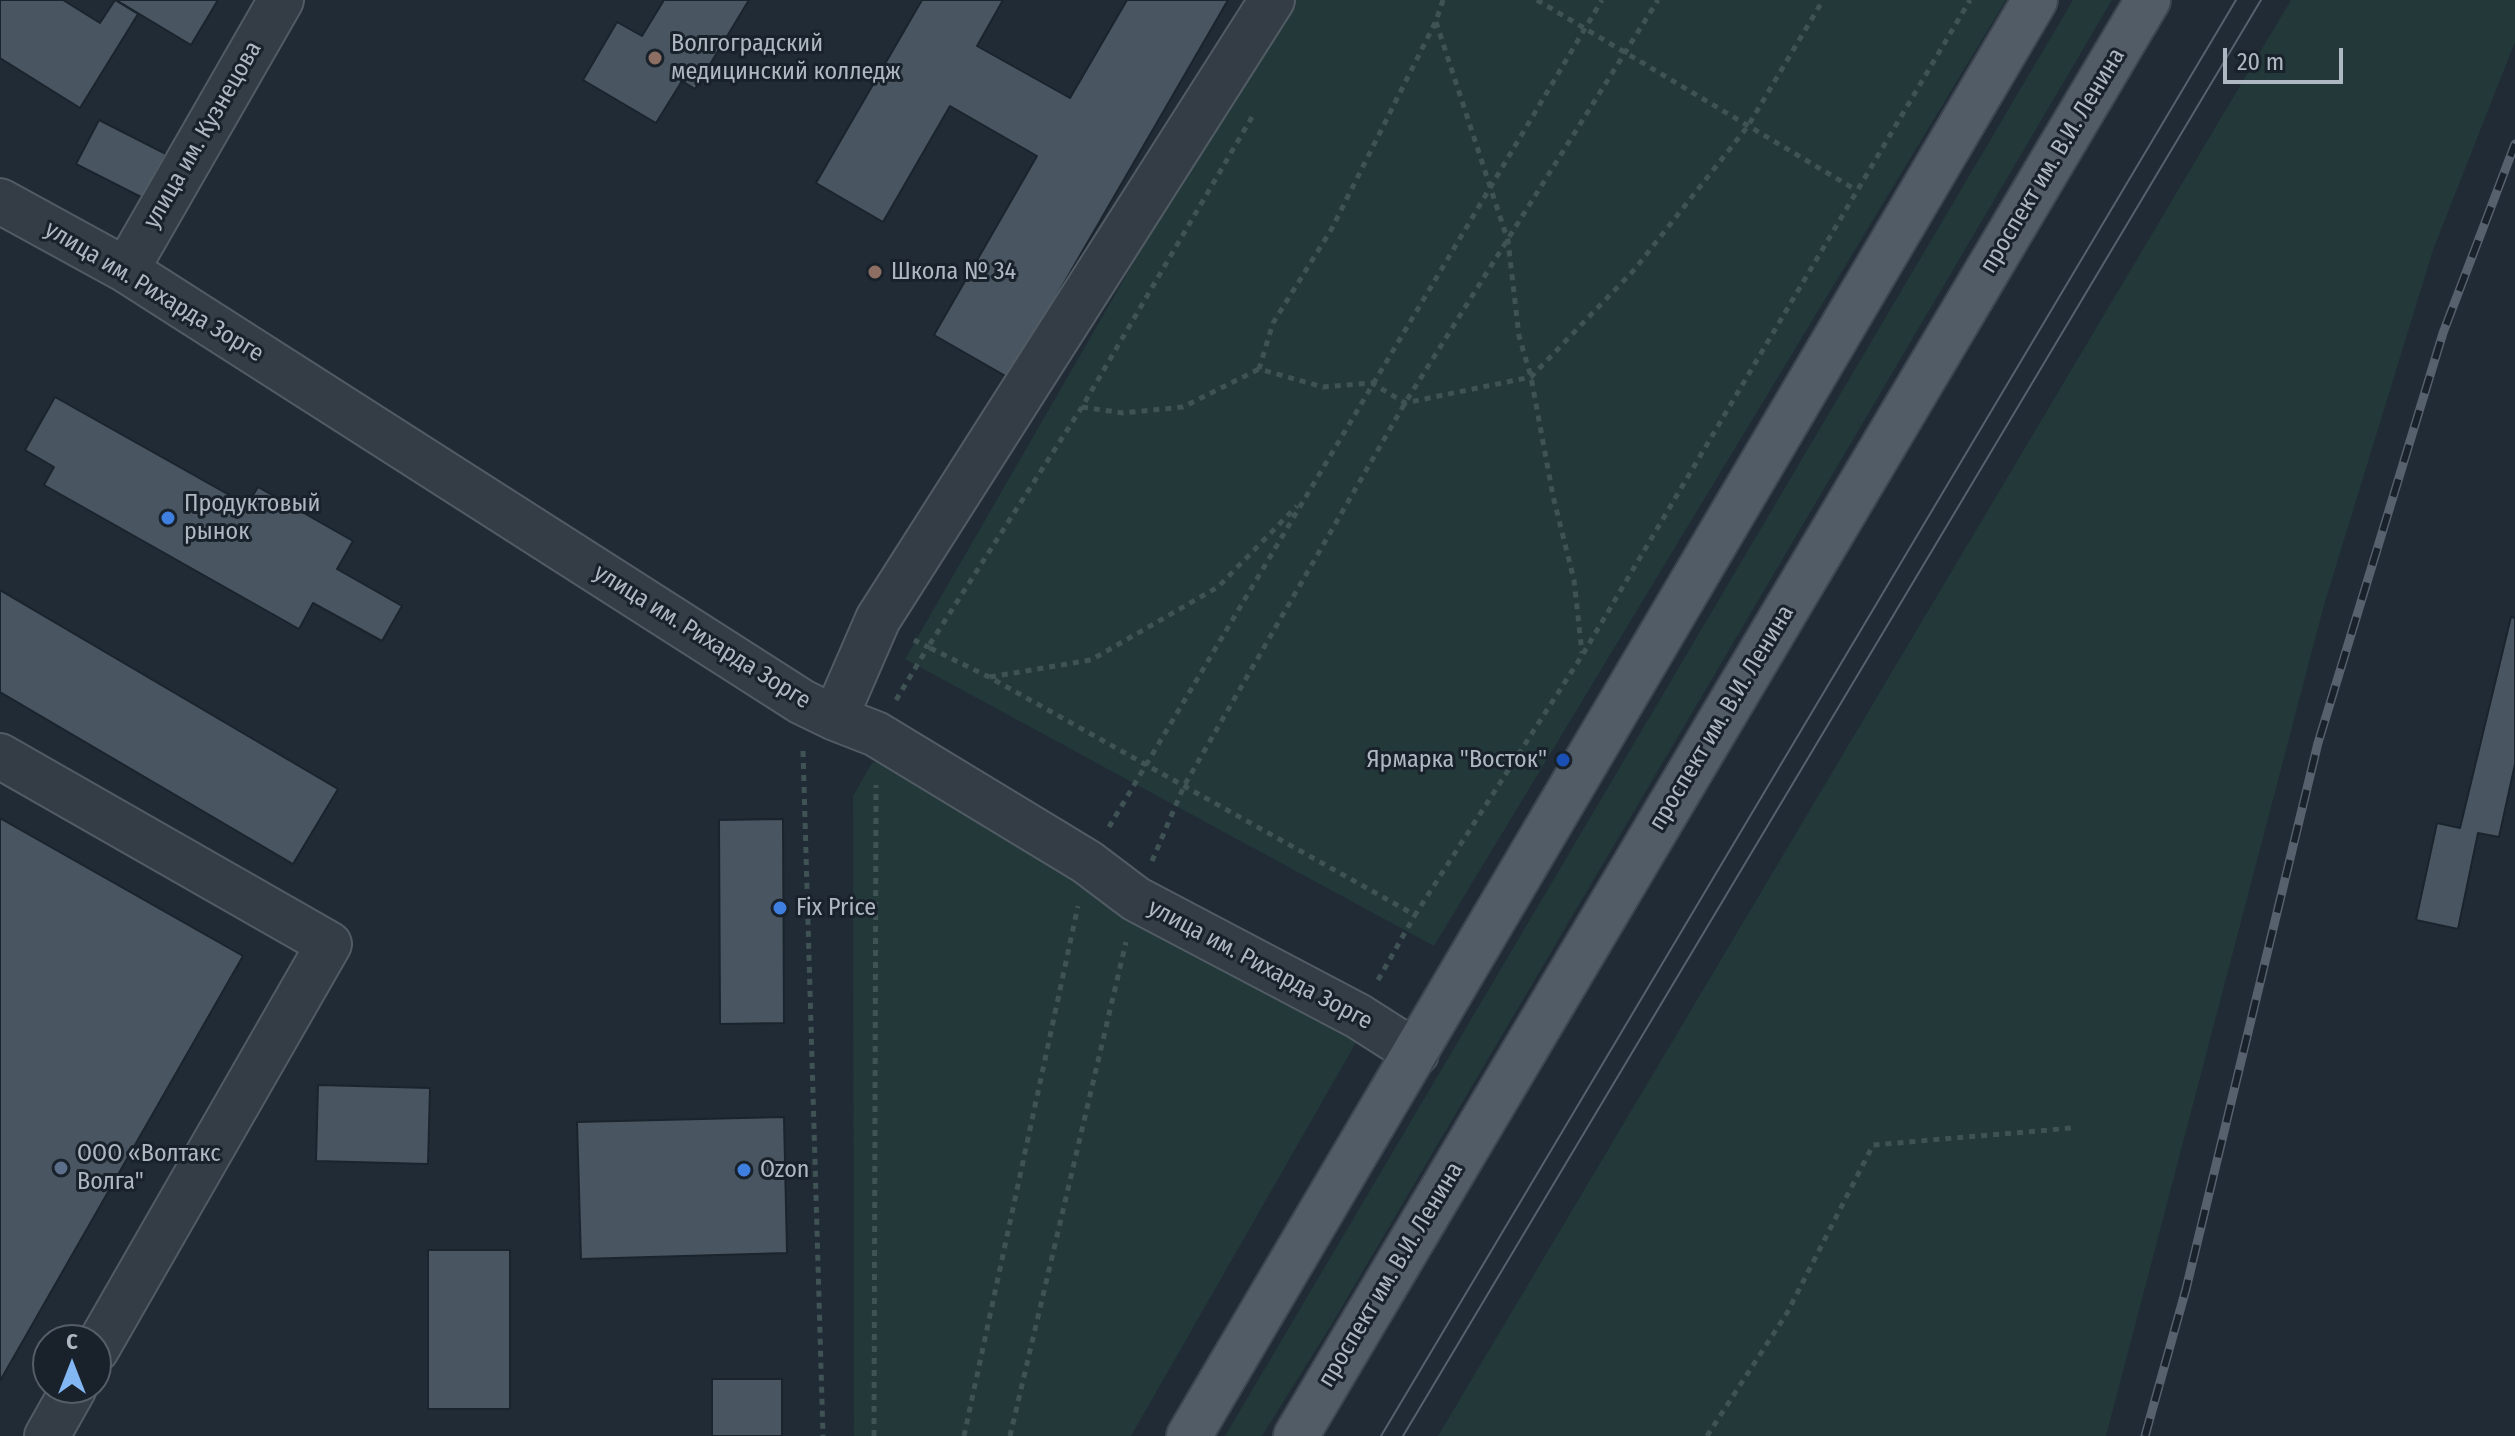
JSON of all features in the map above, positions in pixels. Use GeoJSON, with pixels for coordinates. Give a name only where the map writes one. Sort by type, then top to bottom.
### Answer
{"type":"FeatureCollection","features":[{"type":"Feature","properties":{"kind":"main road"},"geometry":{"type":"LineString","coordinates":[[1189,1436],[2035,0]]}},
{"type":"Feature","properties":{"kind":"main road","name":"проспект им. В.И. Ленина"},"geometry":{"type":"LineString","coordinates":[[1296,1436],[2148,0]]}},
{"type":"Feature","properties":{"kind":"street","name":"улица им. Кузнецова"},"geometry":{"type":"LineString","coordinates":[[126,270],[281,0]]}},
{"type":"Feature","properties":{"kind":"street"},"geometry":{"type":"LineString","coordinates":[[819,710],[1272,0]]}},
{"type":"Feature","properties":{"kind":"street","name":"улица им. Рихарда Зорге"},"geometry":{"type":"LineString","coordinates":[[0,201],[126,270],[819,710],[876,734],[1087,862],[1136,899],[1358,1016],[1416,1053]]}},
{"type":"Feature","properties":{"kind":"street"},"geometry":{"type":"LineString","coordinates":[[0,756],[329,944],[111,1324]]}},
{"type":"Feature","properties":{"kind":"street"},"geometry":{"type":"LineString","coordinates":[[47,1436],[65,1404]]}},
{"type":"Feature","properties":{"kind":"path"},"geometry":{"type":"LineString","coordinates":[[1259,369],[1273,323],[1331,230],[1436,21],[1443,0]]}},
{"type":"Feature","properties":{"kind":"path"},"geometry":{"type":"LineString","coordinates":[[1537,0],[1857,190]]}},
{"type":"Feature","properties":{"kind":"path"},"geometry":{"type":"LineString","coordinates":[[964,1436],[1087,862],[1148,765],[1602,0]]}},
{"type":"Feature","properties":{"kind":"path"},"geometry":{"type":"LineString","coordinates":[[1010,1436],[1136,899],[1184,786],[1405,403],[1658,0]]}},
{"type":"Feature","properties":{"kind":"path"},"geometry":{"type":"LineString","coordinates":[[1082,407],[1123,413],[1183,407],[1259,369],[1323,387],[1372,383],[1405,403],[1531,377],[1634,270],[1748,126],[1823,0]]}},
{"type":"Feature","properties":{"kind":"path"},"geometry":{"type":"LineString","coordinates":[[1358,1016],[1415,915],[1583,654],[1970,0]]}},
{"type":"Feature","properties":{"kind":"path"},"geometry":{"type":"LineString","coordinates":[[1436,21],[1508,241],[1519,336],[1531,377],[1553,496],[1574,580],[1583,654]]}},
{"type":"Feature","properties":{"kind":"path"},"geometry":{"type":"LineString","coordinates":[[874,1436],[876,734],[1082,407],[1257,109]]}},
{"type":"Feature","properties":{"kind":"path"},"geometry":{"type":"LineString","coordinates":[[989,677],[1091,660],[1218,587],[1304,499]]}},
{"type":"Feature","properties":{"kind":"path"},"geometry":{"type":"LineString","coordinates":[[928,647],[989,677],[1415,915]]}},
{"type":"Feature","properties":{"kind":"path"},"geometry":{"type":"LineString","coordinates":[[819,710],[823,1436]]}},
{"type":"Feature","properties":{"kind":"path"},"geometry":{"type":"LineString","coordinates":[[1707,1436],[1787,1313],[1873,1145],[2072,1128]]}},
{"type":"Feature","properties":{"kind":"green space"},"geometry":{"type":"Polygon","coordinates":[[[1285,0],[2006,0],[1434,946],[905,659],[1285,0]]]}},
{"type":"Feature","properties":{"kind":"green space"},"geometry":{"type":"Polygon","coordinates":[[[2073,0],[2112,0],[1330,1327],[1262,1436],[1225,1436],[2073,0]]]}},
{"type":"Feature","properties":{"kind":"green space"},"geometry":{"type":"Polygon","coordinates":[[[2291,0],[2515,0],[2515,42],[2433,250],[2324,605],[2106,1436],[1438,1436],[2291,0]]]}},
{"type":"Feature","properties":{"kind":"green space"},"geometry":{"type":"Polygon","coordinates":[[[914,753],[1362,1032],[1131,1436],[854,1436],[853,796],[872,763],[914,753]]]}},
{"type":"Feature","properties":{"kind":"building"},"geometry":{"type":"Polygon","coordinates":[[[0,0],[63,0],[100,23],[115,0],[138,14],[80,108],[0,58],[0,0]]]}},
{"type":"Feature","properties":{"kind":"building"},"geometry":{"type":"Polygon","coordinates":[[[116,0],[218,0],[191,45],[116,0]]]}},
{"type":"Feature","properties":{"kind":"building","name":"Волгоградский медицинский колледж"},"geometry":{"type":"Polygon","coordinates":[[[664,0],[749,0],[695,89],[682,81],[656,123],[583,80],[617,22],[642,36],[664,0]]]}},
{"type":"Feature","properties":{"kind":"building"},"geometry":{"type":"Polygon","coordinates":[[[922,0],[1003,0],[977,46],[1070,98],[1127,0],[1228,0],[1009,378],[934,335],[1037,156],[950,106],[883,222],[816,183],[922,0]]]}},
{"type":"Feature","properties":{"kind":"building"},"geometry":{"type":"Polygon","coordinates":[[[99,120],[166,154],[143,198],[76,164],[99,120]]]}},
{"type":"Feature","properties":{"kind":"building"},"geometry":{"type":"Polygon","coordinates":[[[55,397],[247,505],[258,487],[353,541],[337,569],[402,606],[382,641],[313,603],[299,629],[44,485],[54,467],[25,450],[55,397]]]}},
{"type":"Feature","properties":{"kind":"building"},"geometry":{"type":"Polygon","coordinates":[[[0,590],[338,789],[293,864],[0,692],[0,590]]]}},
{"type":"Feature","properties":{"kind":"building"},"geometry":{"type":"Polygon","coordinates":[[[2511,617],[2515,618],[2515,764],[2499,837],[2478,833],[2458,929],[2416,920],[2437,823],[2460,828],[2511,617]]]}},
{"type":"Feature","properties":{"kind":"building","name":"ООО «Волтакс Волга\""},"geometry":{"type":"Polygon","coordinates":[[[0,818],[243,956],[0,1381],[0,818]]]}},
{"type":"Feature","properties":{"kind":"building"},"geometry":{"type":"Polygon","coordinates":[[[783,819],[784,1023],[720,1024],[719,820],[783,819]]]}},
{"type":"Feature","properties":{"kind":"building"},"geometry":{"type":"Polygon","coordinates":[[[318,1085],[430,1088],[428,1164],[316,1161],[318,1085]]]}},
{"type":"Feature","properties":{"kind":"building"},"geometry":{"type":"Polygon","coordinates":[[[784,1117],[787,1253],[581,1259],[577,1122],[784,1117]]]}},
{"type":"Feature","properties":{"kind":"building"},"geometry":{"type":"Polygon","coordinates":[[[428,1250],[510,1250],[510,1409],[428,1409],[428,1250]]]}},
{"type":"Feature","properties":{"kind":"building"},"geometry":{"type":"Polygon","coordinates":[[[712,1379],[782,1379],[782,1436],[712,1436],[712,1379]]]}},
{"type":"Feature","properties":{"kind":"tram line"},"geometry":{"type":"LineString","coordinates":[[1381,1436],[2236,0]]}},
{"type":"Feature","properties":{"kind":"tram line"},"geometry":{"type":"LineString","coordinates":[[1403,1436],[2261,0]]}},
{"type":"Feature","properties":{"kind":"railway"},"geometry":{"type":"LineString","coordinates":[[2145,1436],[2186,1289],[2318,743],[2443,333],[2515,144]]}},
{"type":"Feature","properties":{"kind":"place","name":"Волгоградский медицинский колледж"},"geometry":{"type":"Point","coordinates":[655,58]}},
{"type":"Feature","properties":{"kind":"place","name":"Школа № 34"},"geometry":{"type":"Point","coordinates":[875,272]}},
{"type":"Feature","properties":{"kind":"place","name":"Продуктовый рынок"},"geometry":{"type":"Point","coordinates":[168,518]}},
{"type":"Feature","properties":{"kind":"place","name":"Ярмарка \"Восток\""},"geometry":{"type":"Point","coordinates":[1563,760]}},
{"type":"Feature","properties":{"kind":"place","name":"Fix Price"},"geometry":{"type":"Point","coordinates":[780,908]}},
{"type":"Feature","properties":{"kind":"place","name":"ООО «Волтакс Волга\""},"geometry":{"type":"Point","coordinates":[61,1168]}},
{"type":"Feature","properties":{"kind":"place","name":"Ozon"},"geometry":{"type":"Point","coordinates":[744,1170]}}]}
